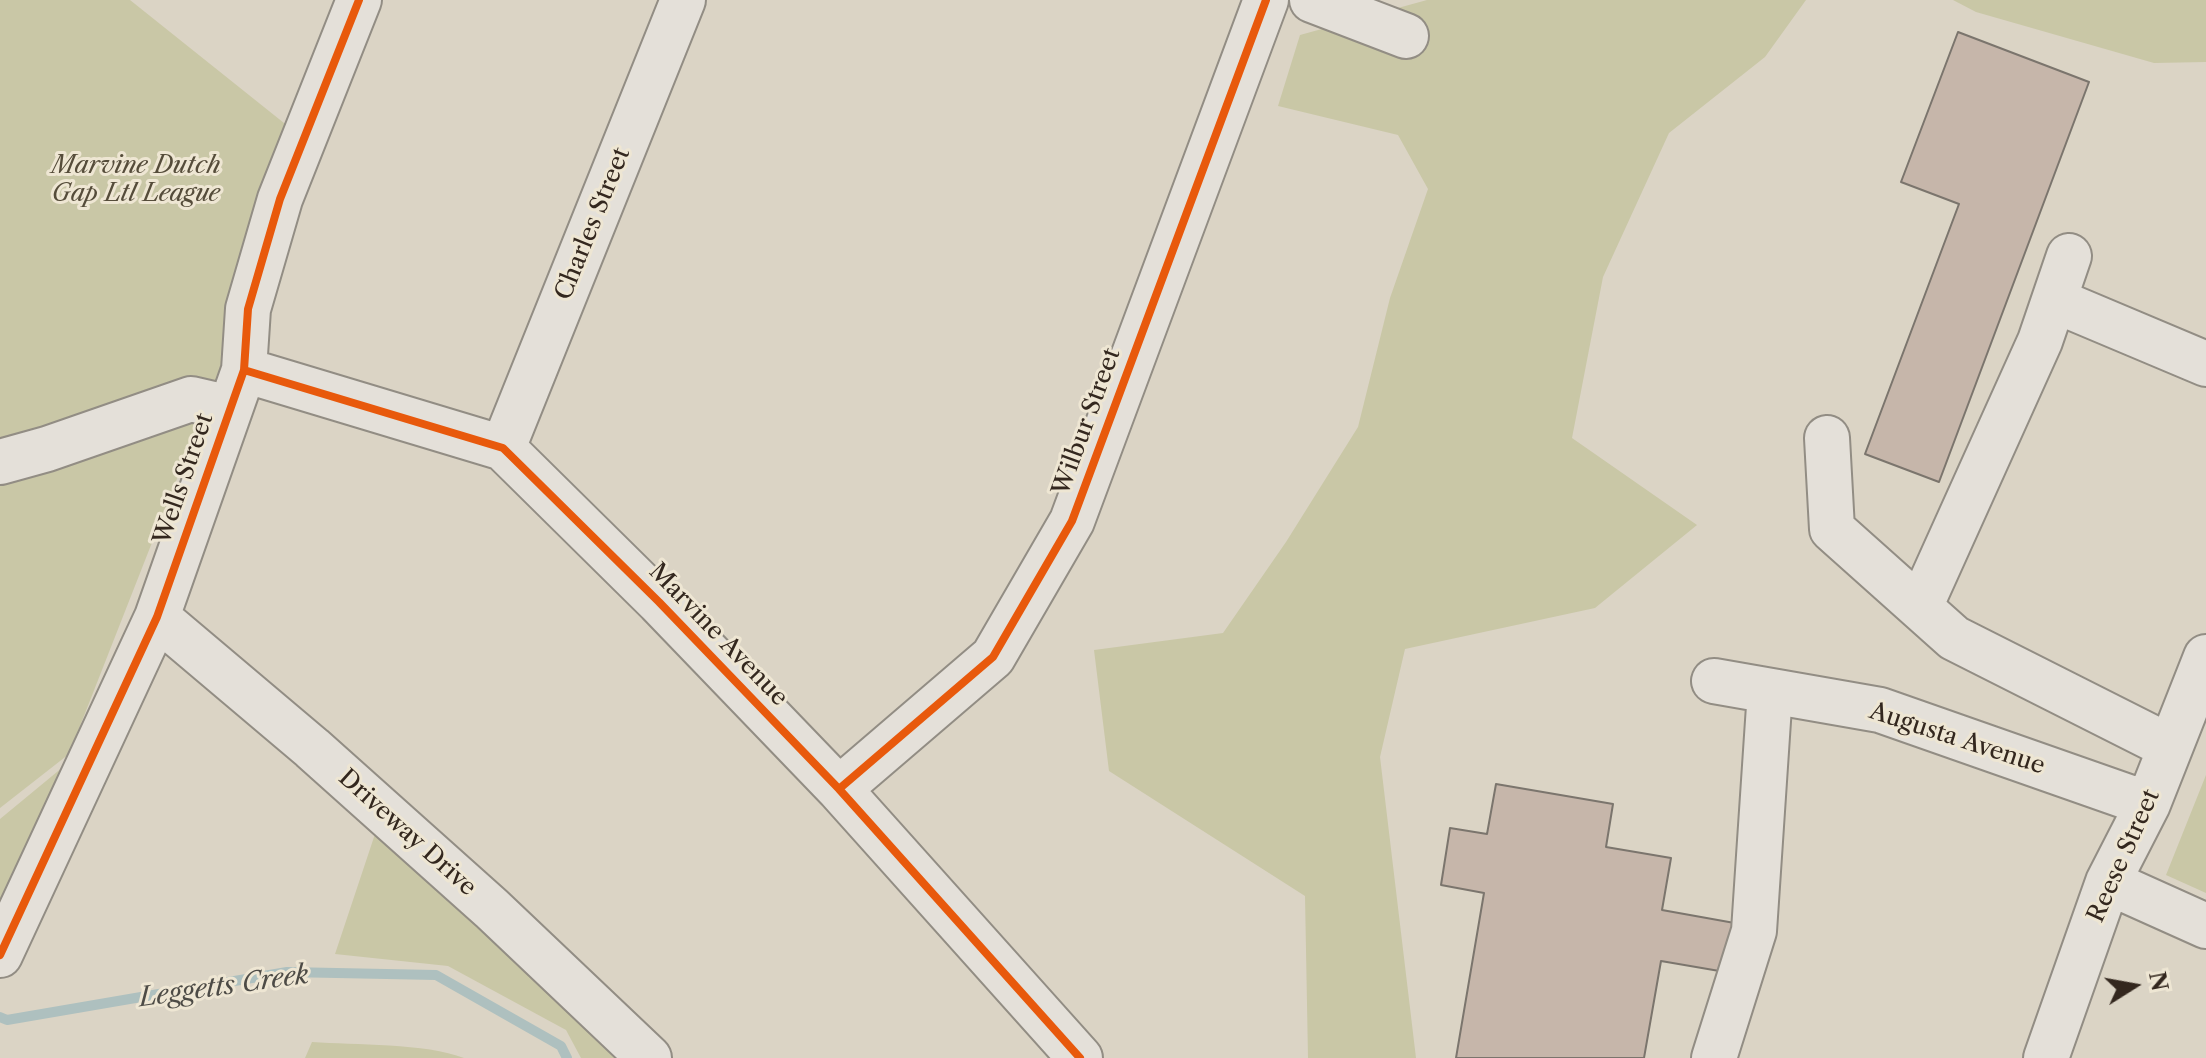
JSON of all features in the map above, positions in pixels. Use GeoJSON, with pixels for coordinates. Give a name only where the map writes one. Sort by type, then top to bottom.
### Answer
{"type":"FeatureCollection","features":[{"type":"Feature","properties":{"kind":"street","name":"Wells Street"},"geometry":{"type":"LineString","coordinates":[[0,955],[157,617],[237,389],[248,309],[280,199],[359,0]]}},
{"type":"Feature","properties":{"kind":"street","name":"Charles Street"},"geometry":{"type":"LineString","coordinates":[[503,448],[683,0]]}},
{"type":"Feature","properties":{"kind":"street","name":"Wilbur Street"},"geometry":{"type":"LineString","coordinates":[[839,789],[993,657],[1072,521],[1266,0]]}},
{"type":"Feature","properties":{"kind":"street"},"geometry":{"type":"LineString","coordinates":[[1312,0],[1406,36]]}},
{"type":"Feature","properties":{"kind":"street"},"geometry":{"type":"LineString","coordinates":[[1920,607],[2040,341],[2069,256]]}},
{"type":"Feature","properties":{"kind":"street"},"geometry":{"type":"LineString","coordinates":[[2054,300],[2206,364]]}},
{"type":"Feature","properties":{"kind":"street","name":"Marvine Avenue"},"geometry":{"type":"LineString","coordinates":[[0,462],[191,399],[237,389],[503,448],[659,602],[839,789],[1080,1058]]}},
{"type":"Feature","properties":{"kind":"street"},"geometry":{"type":"LineString","coordinates":[[1827,438],[1832,529],[1954,638],[2170,747]]}},
{"type":"Feature","properties":{"kind":"street","name":"Driveway Drive"},"geometry":{"type":"LineString","coordinates":[[157,617],[312,748],[492,909],[649,1058]]}},
{"type":"Feature","properties":{"kind":"street","name":"Reese Street"},"geometry":{"type":"LineString","coordinates":[[2046,1058],[2108,882],[2148,804],[2206,657]]}},
{"type":"Feature","properties":{"kind":"street","name":"Augusta Avenue"},"geometry":{"type":"LineString","coordinates":[[1714,681],[1880,710],[2148,804]]}},
{"type":"Feature","properties":{"kind":"street"},"geometry":{"type":"LineString","coordinates":[[1714,1058],[1754,931],[1770,691]]}},
{"type":"Feature","properties":{"kind":"street"},"geometry":{"type":"LineString","coordinates":[[2108,882],[2206,926]]}},
{"type":"Feature","properties":{"kind":"green space","name":"Marvine Dutch Gap Ltl League"},"geometry":{"type":"Polygon","coordinates":[[[0,0],[130,0],[294,131],[226,354],[69,754],[0,808],[0,0]]]}},
{"type":"Feature","properties":{"kind":"green space"},"geometry":{"type":"Polygon","coordinates":[[[1427,0],[1806,0],[1765,57],[1669,133],[1603,277],[1572,438],[1697,525],[1595,608],[1405,649],[1380,757],[1416,1058],[1308,1058],[1305,896],[1109,771],[1094,650],[1223,633],[1286,542],[1358,427],[1390,298],[1428,189],[1398,135],[1278,106],[1300,35],[1427,0]]]}},
{"type":"Feature","properties":{"kind":"green space"},"geometry":{"type":"Polygon","coordinates":[[[1953,0],[2206,0],[2206,62],[2154,63],[1976,12],[1953,0]]]}},
{"type":"Feature","properties":{"kind":"green space"},"geometry":{"type":"Polygon","coordinates":[[[63,767],[0,912],[0,819],[63,767]]]}},
{"type":"Feature","properties":{"kind":"green space"},"geometry":{"type":"Polygon","coordinates":[[[2206,775],[2206,893],[2166,875],[2206,775]]]}},
{"type":"Feature","properties":{"kind":"green space"},"geometry":{"type":"Polygon","coordinates":[[[378,825],[623,1058],[581,1058],[566,1030],[448,966],[335,954],[378,825]]]}},
{"type":"Feature","properties":{"kind":"green space"},"geometry":{"type":"Polygon","coordinates":[[[312,1042],[410,1047],[464,1058],[305,1058],[312,1042]]]}},
{"type":"Feature","properties":{"kind":"building"},"geometry":{"type":"Polygon","coordinates":[[[1958,32],[2089,82],[1939,482],[1865,454],[1959,204],[1901,182],[1958,32]]]}},
{"type":"Feature","properties":{"kind":"building"},"geometry":{"type":"Polygon","coordinates":[[[1496,784],[1613,804],[1606,847],[1671,858],[1662,910],[1740,924],[1731,973],[1661,961],[1644,1058],[1456,1058],[1484,893],[1441,885],[1450,828],[1487,834],[1496,784]]]}},
{"type":"Feature","properties":{"kind":"waterway","name":"Leggetts Creek"},"geometry":{"type":"LineString","coordinates":[[0,1017],[7,1020],[287,972],[436,975],[561,1046],[567,1058]]}},
{"type":"Feature","properties":{"kind":"cycle path"},"geometry":{"type":"LineString","coordinates":[[0,955],[157,617],[244,370],[248,309],[280,199],[359,0]]}},
{"type":"Feature","properties":{"kind":"cycle path"},"geometry":{"type":"LineString","coordinates":[[839,789],[993,657],[1072,521],[1266,0]]}},
{"type":"Feature","properties":{"kind":"cycle path"},"geometry":{"type":"LineString","coordinates":[[244,370],[503,448],[659,602],[839,789],[1080,1058]]}}]}
